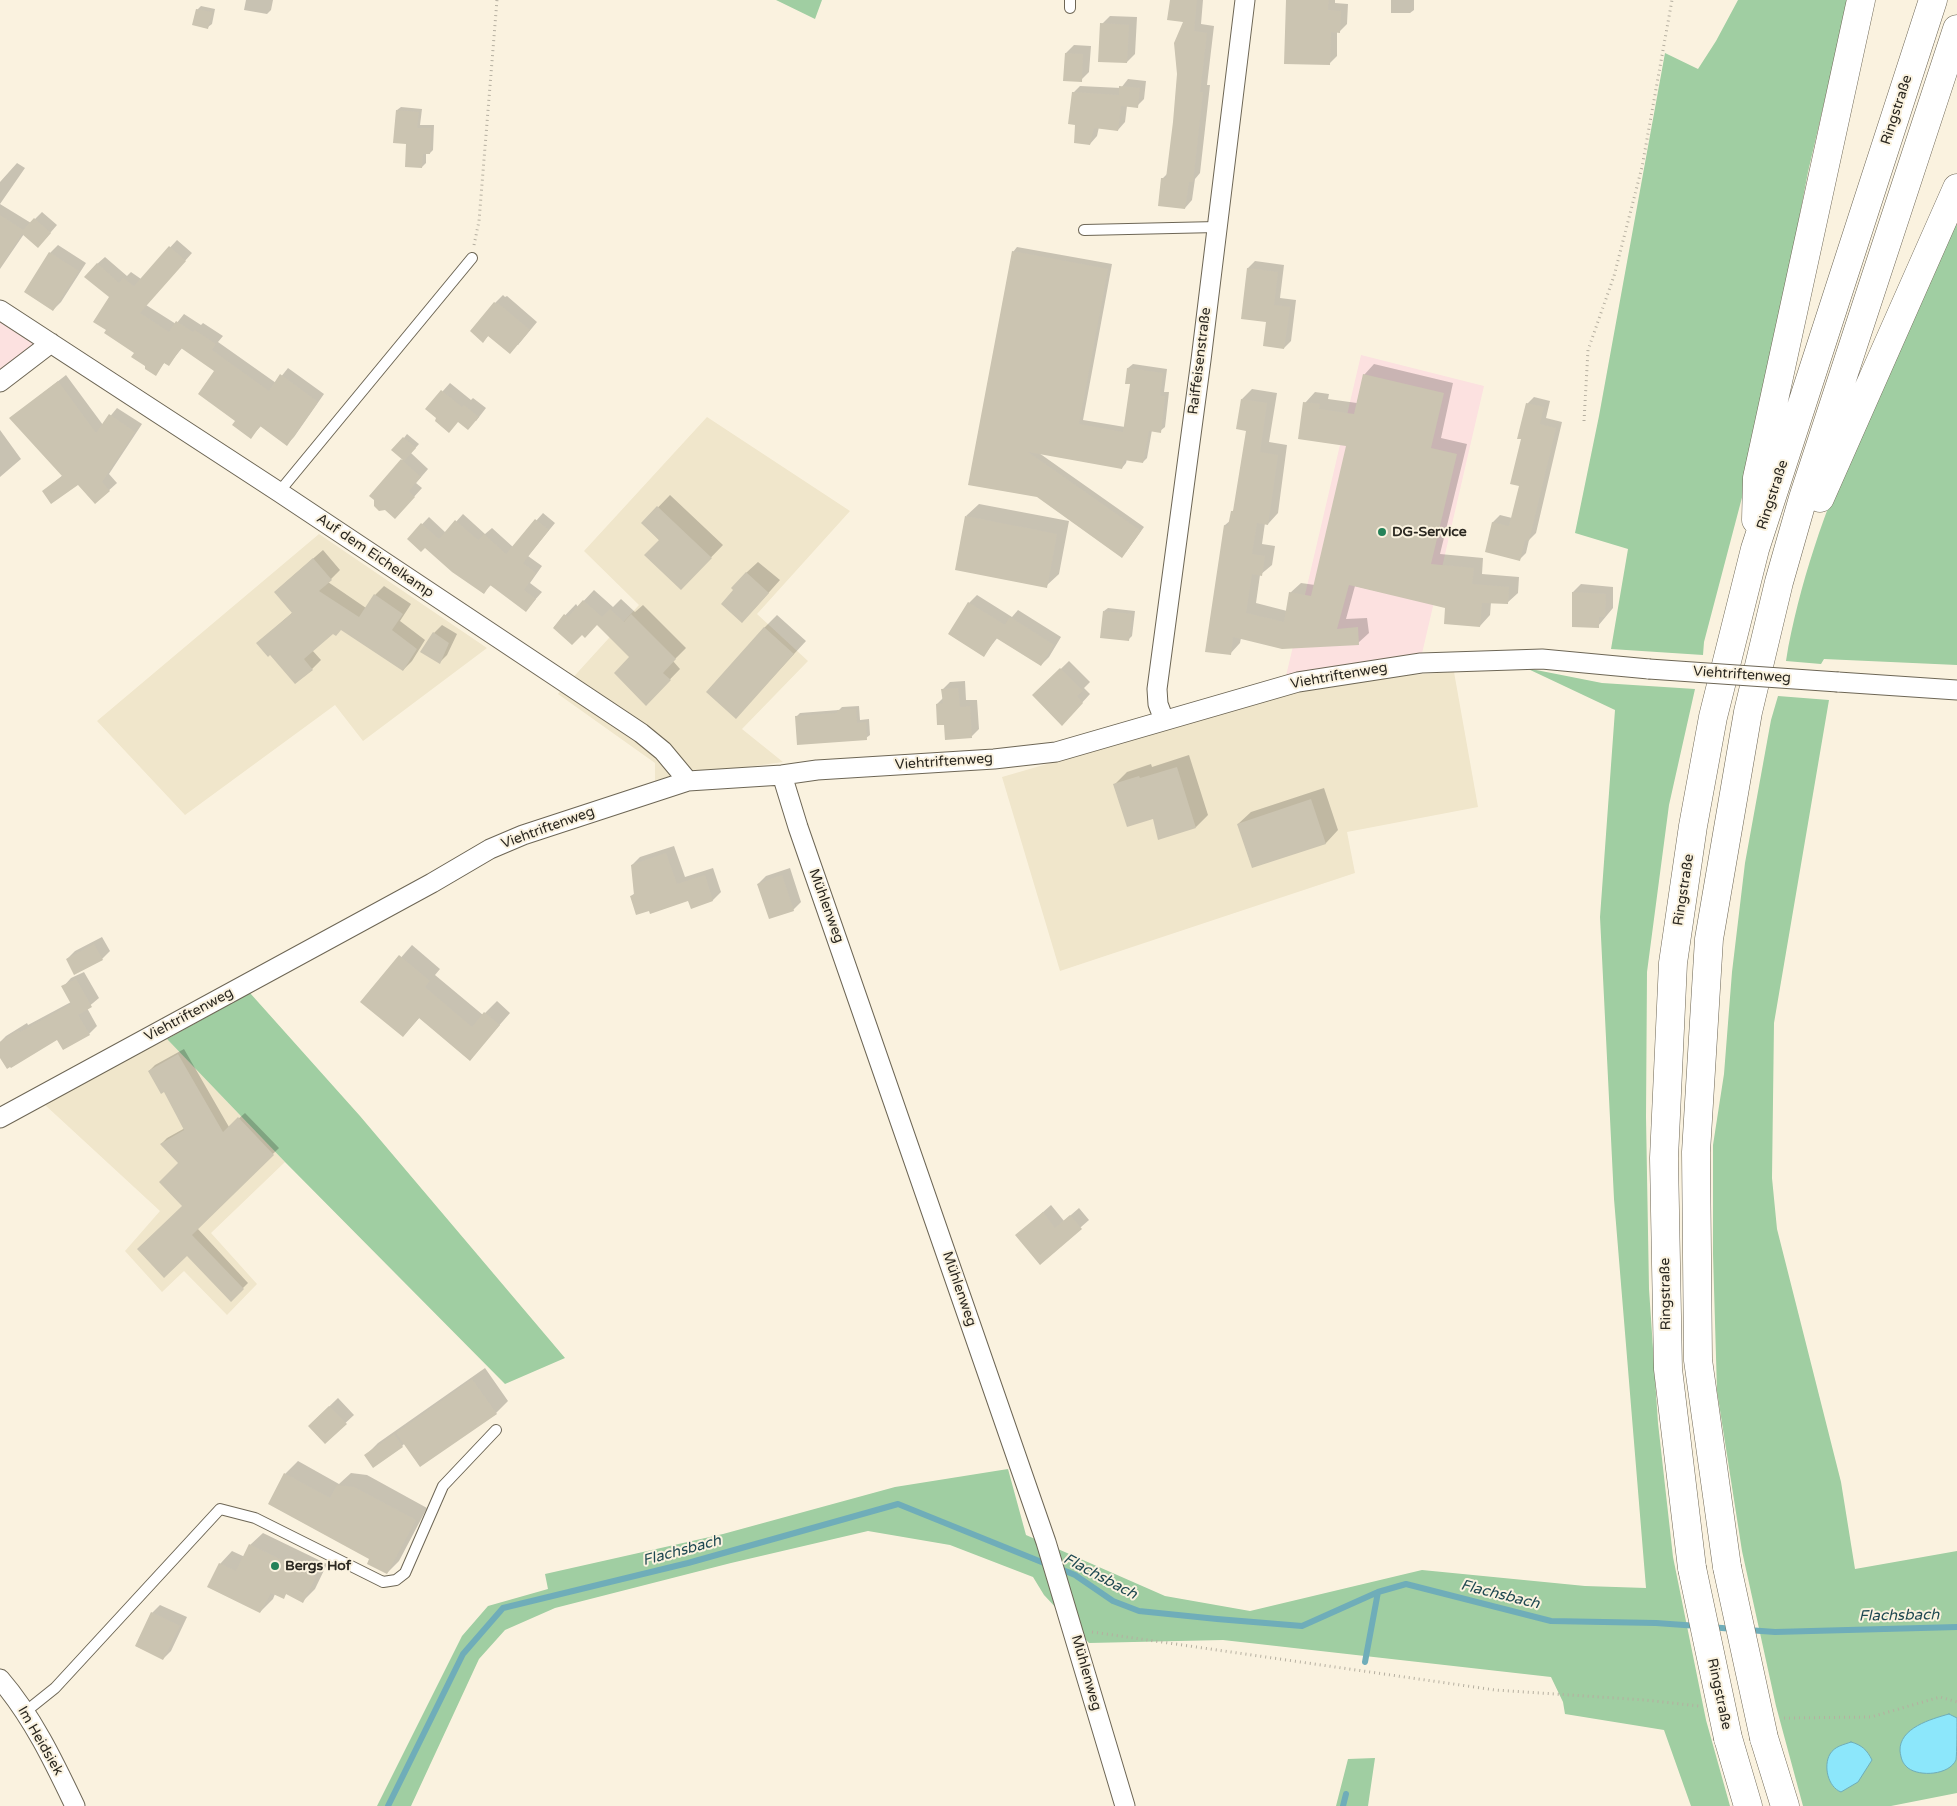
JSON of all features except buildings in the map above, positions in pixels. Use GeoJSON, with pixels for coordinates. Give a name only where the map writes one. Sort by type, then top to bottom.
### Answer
{"type":"FeatureCollection","features":[{"type":"Feature","properties":{"kind":"highway"},"geometry":{"type":"LineString","coordinates":[[1756,549],[1757,478],[1861,0]]}},
{"type":"Feature","properties":{"kind":"highway","name":"Ringstraße"},"geometry":{"type":"LineString","coordinates":[[1748,1806],[1728,1738],[1692,1568],[1668,1369],[1664,1158],[1673,963],[1693,826],[1713,717],[1756,549],[1933,0]]}},
{"type":"Feature","properties":{"kind":"highway"},"geometry":{"type":"LineString","coordinates":[[1785,1806],[1764,1738],[1727,1566],[1698,1360],[1696,1152],[1709,939],[1748,712],[1779,582],[1803,498],[1957,29]]}},
{"type":"Feature","properties":{"kind":"highway"},"geometry":{"type":"LineString","coordinates":[[1779,582],[1804,556],[1822,491],[1957,188]]}},
{"type":"Feature","properties":{"kind":"street","name":"Raiffeisenstraße"},"geometry":{"type":"LineString","coordinates":[[1164,720],[1158,704],[1157,689],[1245,0]]}},
{"type":"Feature","properties":{"kind":"street","name":"Auf dem Eichelkamp"},"geometry":{"type":"LineString","coordinates":[[0,310],[279,492],[642,733],[663,751],[688,781]]}},
{"type":"Feature","properties":{"kind":"street"},"geometry":{"type":"LineString","coordinates":[[0,382],[51,343]]}},
{"type":"Feature","properties":{"kind":"street","name":"Viehtriftenweg"},"geometry":{"type":"LineString","coordinates":[[0,1118],[432,883],[490,849],[553,824],[688,781],[782,775],[817,770],[994,759],[1056,752],[1298,682],[1421,663],[1542,658],[1649,669],[1957,690]]}},
{"type":"Feature","properties":{"kind":"street","name":"Mühlenweg"},"geometry":{"type":"LineString","coordinates":[[782,775],[798,827],[1046,1542],[1125,1806]]}},
{"type":"Feature","properties":{"kind":"street","name":"Im Heidsiek"},"geometry":{"type":"LineString","coordinates":[[0,1680],[24,1712],[56,1766],[75,1806]]}},
{"type":"Feature","properties":{"kind":"lane"},"geometry":{"type":"LineString","coordinates":[[1084,230],[1217,226]]}},
{"type":"Feature","properties":{"kind":"lane"},"geometry":{"type":"LineString","coordinates":[[279,492],[472,258]]}},
{"type":"Feature","properties":{"kind":"lane"},"geometry":{"type":"LineString","coordinates":[[24,1712],[54,1688],[220,1508],[255,1518],[383,1582],[396,1580],[405,1573],[443,1486],[496,1430]]}},
{"type":"Feature","properties":{"kind":"path"},"geometry":{"type":"LineString","coordinates":[[472,258],[479,221],[497,0]]}},
{"type":"Feature","properties":{"kind":"path"},"geometry":{"type":"LineString","coordinates":[[1584,421],[1588,350],[1614,276],[1642,167],[1672,0]]}},
{"type":"Feature","properties":{"kind":"path"},"geometry":{"type":"LineString","coordinates":[[1072,1629],[1495,1690],[1645,1700],[1706,1707]]}},
{"type":"Feature","properties":{"kind":"path"},"geometry":{"type":"LineString","coordinates":[[1782,1718],[1872,1718],[1940,1697],[1957,1702]]}},
{"type":"Feature","properties":{"kind":"shaded area"},"geometry":{"type":"Polygon","coordinates":[[[0,320],[38,345],[0,374],[0,320]]]}},
{"type":"Feature","properties":{"kind":"shaded area"},"geometry":{"type":"Polygon","coordinates":[[[1361,355],[1484,386],[1421,658],[1286,676],[1361,355]]]}},
{"type":"Feature","properties":{"kind":"shaded area"},"geometry":{"type":"Polygon","coordinates":[[[707,417],[850,511],[757,614],[808,661],[742,729],[783,762],[655,780],[655,763],[558,694],[639,605],[584,551],[707,417]]]}},
{"type":"Feature","properties":{"kind":"shaded area"},"geometry":{"type":"Polygon","coordinates":[[[319,534],[487,648],[363,741],[335,705],[185,815],[97,721],[319,534]]]}},
{"type":"Feature","properties":{"kind":"shaded area"},"geometry":{"type":"Polygon","coordinates":[[[1454,672],[1478,807],[1347,832],[1355,873],[1060,971],[1002,777],[1296,692],[1395,676],[1454,672]]]}},
{"type":"Feature","properties":{"kind":"shaded area"},"geometry":{"type":"Polygon","coordinates":[[[167,1039],[285,1162],[211,1233],[257,1284],[227,1315],[184,1271],[162,1292],[125,1251],[160,1211],[44,1104],[167,1039]]]}},
{"type":"Feature","properties":{"kind":"green space"},"geometry":{"type":"Polygon","coordinates":[[[776,0],[822,0],[815,19],[776,0]]]}},
{"type":"Feature","properties":{"kind":"green space"},"geometry":{"type":"Polygon","coordinates":[[[1738,0],[1848,0],[1808,172],[1755,448],[1704,642],[1703,655],[1611,649],[1628,549],[1575,533],[1599,416],[1665,53],[1698,69],[1716,41],[1738,0]]]}},
{"type":"Feature","properties":{"kind":"green space"},"geometry":{"type":"Polygon","coordinates":[[[1957,222],[1957,665],[1824,659],[1821,664],[1786,661],[1798,604],[1834,491],[1881,382],[1957,222]]]}},
{"type":"Feature","properties":{"kind":"green space"},"geometry":{"type":"Polygon","coordinates":[[[1526,668],[1602,683],[1695,689],[1669,805],[1647,972],[1646,1117],[1649,1289],[1658,1423],[1673,1557],[1706,1720],[1730,1806],[1691,1806],[1664,1730],[1565,1714],[1563,1702],[1551,1677],[1223,1640],[1089,1643],[1044,1595],[1033,1577],[950,1545],[868,1531],[731,1563],[555,1608],[505,1630],[479,1659],[411,1806],[377,1806],[462,1636],[488,1606],[548,1589],[545,1574],[723,1534],[895,1487],[1008,1469],[1026,1535],[1165,1596],[1250,1611],[1422,1570],[1585,1586],[1646,1588],[1614,1199],[1600,917],[1615,710],[1526,668]]]}},
{"type":"Feature","properties":{"kind":"green space"},"geometry":{"type":"Polygon","coordinates":[[[1778,696],[1829,700],[1774,1023],[1772,1178],[1777,1229],[1841,1482],[1855,1569],[1957,1551],[1957,1793],[1891,1806],[1803,1806],[1776,1706],[1742,1551],[1717,1391],[1713,1254],[1713,1145],[1724,1074],[1732,972],[1745,863],[1771,720],[1778,696]]]}},
{"type":"Feature","properties":{"kind":"green space"},"geometry":{"type":"Polygon","coordinates":[[[250,993],[360,1116],[565,1358],[505,1384],[285,1162],[167,1039],[250,993]]]}},
{"type":"Feature","properties":{"kind":"green space"},"geometry":{"type":"Polygon","coordinates":[[[1375,1758],[1368,1806],[1336,1806],[1348,1759],[1375,1758]]]}},
{"type":"Feature","properties":{"kind":"water"},"geometry":{"type":"Polygon","coordinates":[[[1949,1714],[1957,1718],[1956,1760],[1947,1769],[1934,1773],[1920,1773],[1908,1768],[1902,1760],[1900,1751],[1901,1743],[1905,1736],[1925,1722],[1949,1714]]]}},
{"type":"Feature","properties":{"kind":"water"},"geometry":{"type":"Polygon","coordinates":[[[1851,1742],[1864,1748],[1872,1760],[1858,1782],[1841,1792],[1833,1786],[1828,1776],[1828,1759],[1834,1749],[1851,1742]]]}},
{"type":"Feature","properties":{"kind":"waterway","name":"Flachsbach"},"geometry":{"type":"LineString","coordinates":[[388,1806],[463,1654],[503,1608],[688,1563],[898,1504],[1049,1565]]}},
{"type":"Feature","properties":{"kind":"waterway","name":"Flachsbach"},"geometry":{"type":"LineString","coordinates":[[1058,1568],[1075,1575],[1113,1601],[1139,1611],[1217,1619],[1302,1626],[1378,1592],[1406,1584],[1551,1621],[1656,1623],[1698,1626]]}},
{"type":"Feature","properties":{"kind":"waterway"},"geometry":{"type":"LineString","coordinates":[[1365,1662],[1378,1592]]}},
{"type":"Feature","properties":{"kind":"waterway","name":"Flachsbach"},"geometry":{"type":"LineString","coordinates":[[1711,1627],[1733,1629]]}},
{"type":"Feature","properties":{"kind":"waterway","name":"Flachsbach"},"geometry":{"type":"LineString","coordinates":[[1748,1630],[1775,1632],[1957,1627]]}},
{"type":"Feature","properties":{"kind":"waterway"},"geometry":{"type":"LineString","coordinates":[[1343,1806],[1346,1794]]}},
{"type":"Feature","properties":{"kind":"place","name":"DG-Service"},"geometry":{"type":"Point","coordinates":[1382,532]}},
{"type":"Feature","properties":{"kind":"place","name":"Bergs Hof"},"geometry":{"type":"Point","coordinates":[275,1566]}}]}
